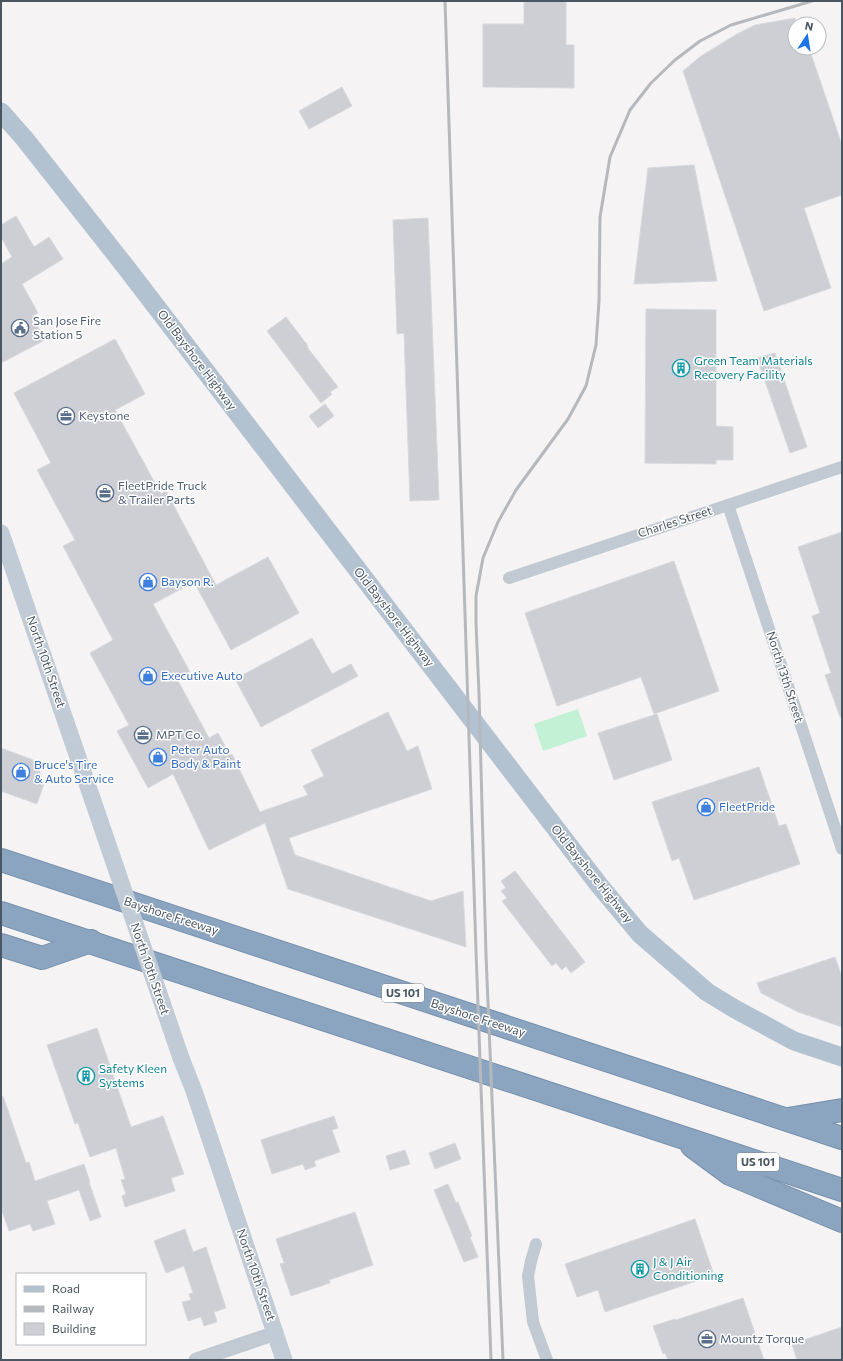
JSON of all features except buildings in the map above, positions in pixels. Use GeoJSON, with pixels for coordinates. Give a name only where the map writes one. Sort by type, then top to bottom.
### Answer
{"type":"FeatureCollection","features":[{"type":"Feature","properties":{"kind":"highway"},"geometry":{"type":"LineString","coordinates":[[1,844],[21,867]]}},
{"type":"Feature","properties":{"kind":"highway","name":"Bayshore Freeway"},"geometry":{"type":"LineString","coordinates":[[1,860],[842,1138]]}},
{"type":"Feature","properties":{"kind":"highway","name":"US 101"},"geometry":{"type":"LineString","coordinates":[[1,913],[91,941],[842,1190]]}},
{"type":"Feature","properties":{"kind":"highway"},"geometry":{"type":"LineString","coordinates":[[1,945],[42,958],[91,941]]}},
{"type":"Feature","properties":{"kind":"highway"},"geometry":{"type":"LineString","coordinates":[[786,1119],[842,1110]]}},
{"type":"Feature","properties":{"kind":"highway"},"geometry":{"type":"LineString","coordinates":[[675,1134],[730,1174],[842,1220]]}},
{"type":"Feature","properties":{"kind":"main road","name":"Old Bayshore Highway"},"geometry":{"type":"LineString","coordinates":[[1,112],[24,138],[126,266],[599,885],[640,934],[707,992],[794,1041],[842,1057]]}},
{"type":"Feature","properties":{"kind":"main road","name":"North 10th Street"},"geometry":{"type":"LineString","coordinates":[[1,533],[181,1058],[194,1091],[284,1360]]}},
{"type":"Feature","properties":{"kind":"street","name":"Charles Street"},"geometry":{"type":"LineString","coordinates":[[509,578],[842,467]]}},
{"type":"Feature","properties":{"kind":"street","name":"North 13th Street"},"geometry":{"type":"LineString","coordinates":[[728,505],[842,849]]}},
{"type":"Feature","properties":{"kind":"street"},"geometry":{"type":"LineString","coordinates":[[536,1244],[528,1276],[533,1322],[547,1360]]}},
{"type":"Feature","properties":{"kind":"street"},"geometry":{"type":"LineString","coordinates":[[196,1360],[276,1333]]}},
{"type":"Feature","properties":{"kind":"green space"},"geometry":{"type":"Polygon","coordinates":[[[578,709],[587,736],[543,751],[534,724],[578,709]]]}},
{"type":"Feature","properties":{"kind":"railway"},"geometry":{"type":"LineString","coordinates":[[445,1],[491,1360]]}},
{"type":"Feature","properties":{"kind":"railway"},"geometry":{"type":"LineString","coordinates":[[503,1360],[486,955],[476,623],[476,596],[483,558],[498,522],[516,490],[568,419],[586,386],[596,345],[599,301],[600,217],[610,157],[630,110],[651,83],[675,60],[700,41],[731,25],[812,1]]}},
{"type":"Feature","properties":{"kind":"place","name":"San Jose Fire Station 5"},"geometry":{"type":"Point","coordinates":[20,328]}},
{"type":"Feature","properties":{"kind":"place","name":"Green Team Materials Recovery Facility"},"geometry":{"type":"Point","coordinates":[681,368]}},
{"type":"Feature","properties":{"kind":"place","name":"Keystone"},"geometry":{"type":"Point","coordinates":[66,416]}},
{"type":"Feature","properties":{"kind":"place","name":"FleetPride Truck & Trailer Parts"},"geometry":{"type":"Point","coordinates":[105,493]}},
{"type":"Feature","properties":{"kind":"place","name":"Bayson R."},"geometry":{"type":"Point","coordinates":[148,582]}},
{"type":"Feature","properties":{"kind":"place","name":"Executive Auto"},"geometry":{"type":"Point","coordinates":[148,676]}},
{"type":"Feature","properties":{"kind":"place","name":"MPT Co."},"geometry":{"type":"Point","coordinates":[143,735]}},
{"type":"Feature","properties":{"kind":"place","name":"Peter Auto Body & Paint"},"geometry":{"type":"Point","coordinates":[158,757]}},
{"type":"Feature","properties":{"kind":"place","name":"Bruce's Tire & Auto Service"},"geometry":{"type":"Point","coordinates":[21,772]}},
{"type":"Feature","properties":{"kind":"place","name":"FleetPride"},"geometry":{"type":"Point","coordinates":[706,807]}},
{"type":"Feature","properties":{"kind":"place","name":"Safety Kleen Systems"},"geometry":{"type":"Point","coordinates":[86,1076]}},
{"type":"Feature","properties":{"kind":"place","name":"J & J Air Conditioning"},"geometry":{"type":"Point","coordinates":[640,1269]}},
{"type":"Feature","properties":{"kind":"place","name":"Mountz Torque"},"geometry":{"type":"Point","coordinates":[707,1339]}}]}
